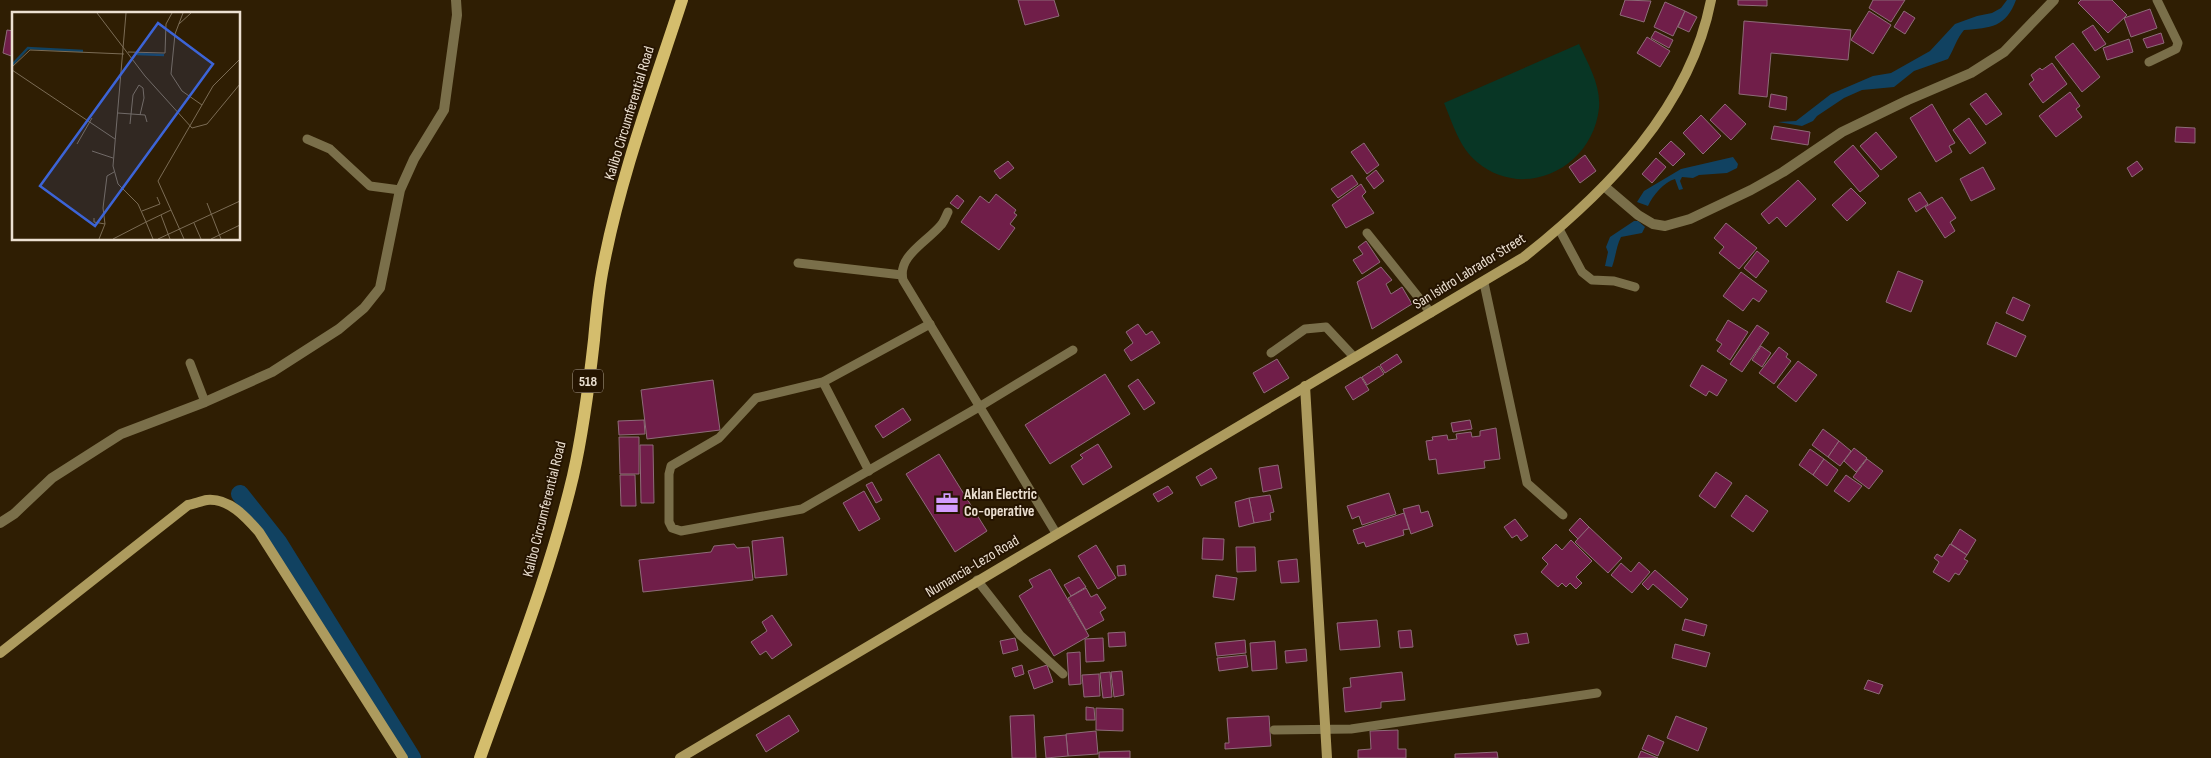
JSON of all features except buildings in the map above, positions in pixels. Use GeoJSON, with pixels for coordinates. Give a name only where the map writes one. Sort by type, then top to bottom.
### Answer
{"type":"FeatureCollection","features":[{"type":"Feature","properties":{"kind":"main road","name":"Kalibo Circumferential Road"},"geometry":{"type":"LineString","coordinates":[[480,758],[542,585],[558,531],[575,465],[593,349],[601,275],[610,234],[651,95],[682,0]]}},
{"type":"Feature","properties":{"kind":"main road","name":"San Isidro Labrador Street"},"geometry":{"type":"LineString","coordinates":[[1305,386],[1484,283],[1524,257],[1559,229],[1604,186],[1650,130],[1688,72],[1707,24],[1712,0]]}},
{"type":"Feature","properties":{"kind":"main road","name":"Numancia-Lezo Road"},"geometry":{"type":"LineString","coordinates":[[680,758],[1305,386]]}},
{"type":"Feature","properties":{"kind":"main road"},"geometry":{"type":"LineString","coordinates":[[1305,386],[1327,758]]}},
{"type":"Feature","properties":{"kind":"main road"},"geometry":{"type":"LineString","coordinates":[[0,653],[188,505],[208,500],[218,502],[243,514],[258,532],[403,758]]}},
{"type":"Feature","properties":{"kind":"street"},"geometry":{"type":"LineString","coordinates":[[0,523],[14,514],[52,478],[121,434],[205,402],[272,372],[339,329],[364,308],[380,288],[400,190],[414,159],[444,110],[457,14],[456,0]]}},
{"type":"Feature","properties":{"kind":"street"},"geometry":{"type":"LineString","coordinates":[[1604,186],[1638,215],[1653,224],[1665,226],[1690,219],[1751,190],[1783,172],[1842,132],[1908,100],[1971,73],[2004,52],[2054,0]]}},
{"type":"Feature","properties":{"kind":"lane"},"geometry":{"type":"LineString","coordinates":[[2149,62],[2176,49],[2178,46],[2178,42],[2157,0]]}},
{"type":"Feature","properties":{"kind":"lane"},"geometry":{"type":"LineString","coordinates":[[308,139],[330,148],[370,186],[400,190]]}},
{"type":"Feature","properties":{"kind":"lane"},"geometry":{"type":"LineString","coordinates":[[948,212],[942,224],[906,260],[902,275],[979,407],[1056,533]]}},
{"type":"Feature","properties":{"kind":"lane"},"geometry":{"type":"LineString","coordinates":[[1559,229],[1582,272],[1592,280],[1614,281],[1635,287]]}},
{"type":"Feature","properties":{"kind":"lane"},"geometry":{"type":"LineString","coordinates":[[1367,233],[1431,313]]}},
{"type":"Feature","properties":{"kind":"lane"},"geometry":{"type":"LineString","coordinates":[[798,262],[902,275]]}},
{"type":"Feature","properties":{"kind":"lane"},"geometry":{"type":"LineString","coordinates":[[1484,283],[1527,483],[1563,515]]}},
{"type":"Feature","properties":{"kind":"lane"},"geometry":{"type":"LineString","coordinates":[[930,324],[823,382],[756,398],[719,438],[674,463],[669,474],[670,525],[675,530],[681,532],[802,509],[979,407],[1073,350]]}},
{"type":"Feature","properties":{"kind":"lane"},"geometry":{"type":"LineString","coordinates":[[1271,353],[1305,329],[1326,328],[1354,358]]}},
{"type":"Feature","properties":{"kind":"lane"},"geometry":{"type":"LineString","coordinates":[[190,363],[205,402]]}},
{"type":"Feature","properties":{"kind":"lane"},"geometry":{"type":"LineString","coordinates":[[823,382],[869,470]]}},
{"type":"Feature","properties":{"kind":"lane"},"geometry":{"type":"LineString","coordinates":[[977,580],[1020,635],[1063,674]]}},
{"type":"Feature","properties":{"kind":"lane"},"geometry":{"type":"LineString","coordinates":[[1274,730],[1352,729],[1597,693]]}},
{"type":"Feature","properties":{"kind":"green space"},"geometry":{"type":"Polygon","coordinates":[[[1579,44],[1596,83],[1599,99],[1594,129],[1584,147],[1570,162],[1554,172],[1535,178],[1515,179],[1496,174],[1477,162],[1461,142],[1444,103],[1579,44]]]}},
{"type":"Feature","properties":{"kind":"water"},"geometry":{"type":"Polygon","coordinates":[[[2007,0],[2016,0],[2012,9],[2002,21],[1990,27],[1964,30],[1948,59],[1914,71],[1894,87],[1862,90],[1844,98],[1817,116],[1813,121],[1802,126],[1778,122],[1796,121],[1831,94],[1873,76],[1891,73],[1930,51],[1955,24],[1992,13],[2001,8],[2007,0]]]}},
{"type":"Feature","properties":{"kind":"water"},"geometry":{"type":"Polygon","coordinates":[[[1733,157],[1738,164],[1737,168],[1727,173],[1699,175],[1693,178],[1682,177],[1680,181],[1683,189],[1679,190],[1675,179],[1659,190],[1648,206],[1637,202],[1644,191],[1681,169],[1733,157]]]}},
{"type":"Feature","properties":{"kind":"water"},"geometry":{"type":"Polygon","coordinates":[[[1634,221],[1638,221],[1645,227],[1642,233],[1621,237],[1612,267],[1605,266],[1608,252],[1606,247],[1610,237],[1634,221]]]}},
{"type":"Feature","properties":{"kind":"waterway"},"geometry":{"type":"LineString","coordinates":[[240,494],[278,542],[412,758]]}},
{"type":"Feature","properties":{"kind":"place","name":"Aklan Electric Co-operative"},"geometry":{"type":"Point","coordinates":[947,503]}}]}
